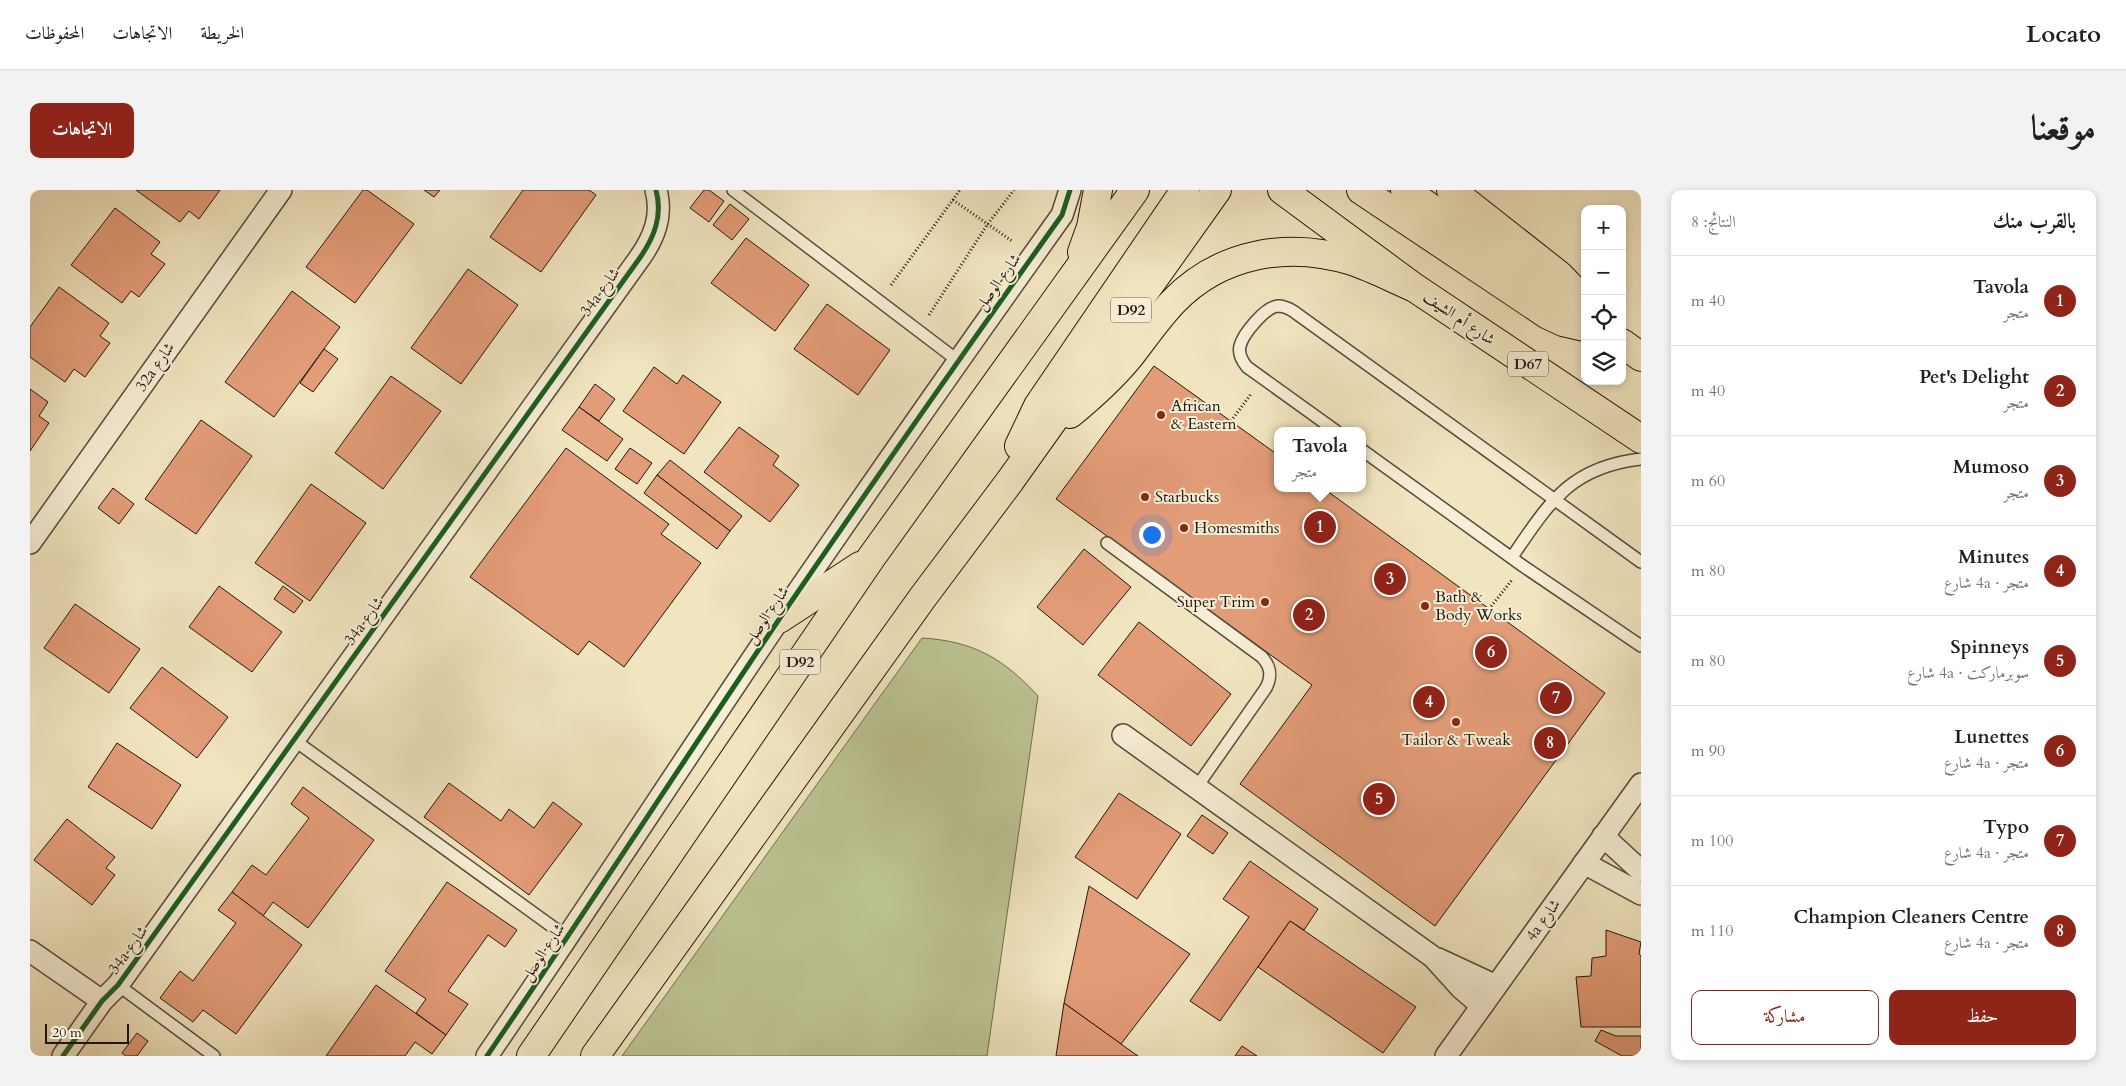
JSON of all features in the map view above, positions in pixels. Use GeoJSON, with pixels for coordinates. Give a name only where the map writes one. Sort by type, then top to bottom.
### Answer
{"type":"FeatureCollection","features":[{"type":"Feature","properties":{"kind":"main road"},"geometry":{"type":"LineString","coordinates":[[1076,272],[1091,226],[1098,190]]}},
{"type":"Feature","properties":{"kind":"main road","name":"D92"},"geometry":{"type":"LineString","coordinates":[[531,1056],[871,558],[1135,190]]}},
{"type":"Feature","properties":{"kind":"main road"},"geometry":{"type":"LineString","coordinates":[[1010,481],[1016,454],[1025,430],[1038,406],[1185,190]]}},
{"type":"Feature","properties":{"kind":"main road","name":"D92"},"geometry":{"type":"LineString","coordinates":[[595,1056],[923,597],[1010,481],[1217,190]]}},
{"type":"Feature","properties":{"kind":"main road","name":"شارع أم الشيف"},"geometry":{"type":"LineString","coordinates":[[1282,190],[1415,288],[1641,439]]}},
{"type":"Feature","properties":{"kind":"main road"},"geometry":{"type":"LineString","coordinates":[[1361,190],[1548,315],[1563,322],[1581,326]]}},
{"type":"Feature","properties":{"kind":"main road"},"geometry":{"type":"LineString","coordinates":[[1405,190],[1581,313]]}},
{"type":"Feature","properties":{"kind":"main road"},"geometry":{"type":"LineString","coordinates":[[1451,190],[1559,275],[1581,299]]}},
{"type":"Feature","properties":{"kind":"main road"},"geometry":{"type":"LineString","coordinates":[[1046,430],[1076,409],[1111,378],[1190,285],[1213,271],[1237,260],[1264,253],[1293,251],[1324,253],[1353,261],[1415,288]]}},
{"type":"Feature","properties":{"kind":"main road"},"geometry":{"type":"LineString","coordinates":[[1626,346],[1641,357]]}},
{"type":"Feature","properties":{"kind":"main road"},"geometry":{"type":"LineString","coordinates":[[779,619],[871,558]]}},
{"type":"Feature","properties":{"kind":"street","name":"32a شارع"},"geometry":{"type":"LineString","coordinates":[[30,543],[281,190]]}},
{"type":"Feature","properties":{"kind":"street","name":"34a شارع"},"geometry":{"type":"LineString","coordinates":[[63,1056],[102,1001],[118,985],[652,240],[658,219],[658,197],[656,190]]}},
{"type":"Feature","properties":{"kind":"street","name":"شارع الوصل"},"geometry":{"type":"LineString","coordinates":[[487,1056],[568,938],[779,619],[957,360],[1062,214],[1070,190]]}},
{"type":"Feature","properties":{"kind":"street"},"geometry":{"type":"LineString","coordinates":[[1123,735],[1433,957],[1496,986]]}},
{"type":"Feature","properties":{"kind":"street","name":"4a شارع"},"geometry":{"type":"LineString","coordinates":[[1446,1056],[1641,784]]}},
{"type":"Feature","properties":{"kind":"street"},"geometry":{"type":"LineString","coordinates":[[1603,836],[1641,871]]}},
{"type":"Feature","properties":{"kind":"street"},"geometry":{"type":"LineString","coordinates":[[1584,863],[1641,894]]}},
{"type":"Feature","properties":{"kind":"street"},"geometry":{"type":"LineString","coordinates":[[30,951],[102,1001]]}},
{"type":"Feature","properties":{"kind":"street"},"geometry":{"type":"LineString","coordinates":[[1433,957],[1461,988],[1482,1006]]}},
{"type":"Feature","properties":{"kind":"lane"},"geometry":{"type":"LineString","coordinates":[[733,190],[957,360]]}},
{"type":"Feature","properties":{"kind":"lane"},"geometry":{"type":"LineString","coordinates":[[1330,427],[1242,361],[1240,344],[1263,314],[1270,308],[1286,307],[1641,562]]}},
{"type":"Feature","properties":{"kind":"lane"},"geometry":{"type":"LineString","coordinates":[[1366,453],[1523,566],[1641,646]]}},
{"type":"Feature","properties":{"kind":"lane"},"geometry":{"type":"LineString","coordinates":[[1512,557],[1554,498],[1574,482],[1597,469],[1641,459]]}},
{"type":"Feature","properties":{"kind":"lane"},"geometry":{"type":"LineString","coordinates":[[1107,543],[1262,657],[1268,664],[1270,680],[1266,688],[1196,788]]}},
{"type":"Feature","properties":{"kind":"lane"},"geometry":{"type":"LineString","coordinates":[[294,740],[568,938]]}},
{"type":"Feature","properties":{"kind":"lane"},"geometry":{"type":"LineString","coordinates":[[118,985],[214,1056]]}},
{"type":"Feature","properties":{"kind":"path"},"geometry":{"type":"LineString","coordinates":[[880,300],[960,190]]}},
{"type":"Feature","properties":{"kind":"path"},"geometry":{"type":"LineString","coordinates":[[919,330],[987,225],[1014,190]]}},
{"type":"Feature","properties":{"kind":"path"},"geometry":{"type":"LineString","coordinates":[[953,200],[1033,255]]}},
{"type":"Feature","properties":{"kind":"path"},"geometry":{"type":"LineString","coordinates":[[1231,421],[1263,378]]}},
{"type":"Feature","properties":{"kind":"path"},"geometry":{"type":"LineString","coordinates":[[1489,609],[1523,566]]}},
{"type":"Feature","properties":{"kind":"green space"},"geometry":{"type":"Polygon","coordinates":[[[922,638],[957,643],[987,654],[1013,672],[1038,696],[987,1056],[622,1056],[922,638]]]}},
{"type":"Feature","properties":{"kind":"building"},"geometry":{"type":"Polygon","coordinates":[[[136,190],[220,190],[199,219],[189,211],[180,222],[136,190]]]}},
{"type":"Feature","properties":{"kind":"building"},"geometry":{"type":"Polygon","coordinates":[[[363,190],[367,190],[414,224],[355,303],[306,267],[363,190]]]}},
{"type":"Feature","properties":{"kind":"building"},"geometry":{"type":"Polygon","coordinates":[[[424,190],[440,190],[434,197],[424,190]]]}},
{"type":"Feature","properties":{"kind":"building"},"geometry":{"type":"Polygon","coordinates":[[[523,190],[589,190],[596,195],[541,272],[490,237],[523,190]]]}},
{"type":"Feature","properties":{"kind":"building"},"geometry":{"type":"Polygon","coordinates":[[[704,190],[709,190],[724,201],[709,222],[690,208],[704,190]]]}},
{"type":"Feature","properties":{"kind":"building"},"geometry":{"type":"Polygon","coordinates":[[[730,204],[749,219],[732,240],[713,225],[730,204]]]}},
{"type":"Feature","properties":{"kind":"building"},"geometry":{"type":"Polygon","coordinates":[[[115,208],[160,242],[151,254],[165,264],[139,297],[131,291],[122,303],[71,265],[115,208]]]}},
{"type":"Feature","properties":{"kind":"building"},"geometry":{"type":"Polygon","coordinates":[[[746,238],[809,285],[775,331],[711,283],[746,238]]]}},
{"type":"Feature","properties":{"kind":"building"},"geometry":{"type":"Polygon","coordinates":[[[468,269],[518,305],[461,384],[411,348],[468,269]]]}},
{"type":"Feature","properties":{"kind":"building"},"geometry":{"type":"Polygon","coordinates":[[[59,287],[109,323],[100,336],[110,343],[85,377],[74,369],[65,382],[30,357],[30,327],[59,287]]]}},
{"type":"Feature","properties":{"kind":"building"},"geometry":{"type":"Polygon","coordinates":[[[292,291],[340,327],[274,417],[225,382],[292,291]]]}},
{"type":"Feature","properties":{"kind":"building"},"geometry":{"type":"Polygon","coordinates":[[[827,304],[890,350],[858,395],[794,349],[827,304]]]}},
{"type":"Feature","properties":{"kind":"building"},"geometry":{"type":"Polygon","coordinates":[[[324,349],[338,359],[313,392],[300,383],[324,349]]]}},
{"type":"Feature","properties":{"kind":"building"},"geometry":{"type":"Polygon","coordinates":[[[1154,366],[1274,452],[1274,492],[1329,492],[1605,693],[1435,926],[1240,784],[1312,685],[1056,499],[1154,366]]]}},
{"type":"Feature","properties":{"kind":"building"},"geometry":{"type":"Polygon","coordinates":[[[654,367],[677,384],[683,375],[721,402],[684,454],[623,411],[654,367]]]}},
{"type":"Feature","properties":{"kind":"building"},"geometry":{"type":"Polygon","coordinates":[[[391,376],[441,411],[383,489],[335,453],[391,376]]]}},
{"type":"Feature","properties":{"kind":"building"},"geometry":{"type":"Polygon","coordinates":[[[595,384],[615,399],[599,421],[579,407],[595,384]]]}},
{"type":"Feature","properties":{"kind":"building"},"geometry":{"type":"Polygon","coordinates":[[[30,389],[48,402],[39,416],[49,423],[30,451],[30,389]]]}},
{"type":"Feature","properties":{"kind":"building"},"geometry":{"type":"Polygon","coordinates":[[[579,407],[623,439],[607,461],[562,430],[579,407]]]}},
{"type":"Feature","properties":{"kind":"building"},"geometry":{"type":"Polygon","coordinates":[[[201,420],[252,456],[196,534],[145,499],[201,420]]]}},
{"type":"Feature","properties":{"kind":"building"},"geometry":{"type":"Polygon","coordinates":[[[739,427],[779,456],[773,465],[799,485],[770,522],[704,472],[739,427]]]}},
{"type":"Feature","properties":{"kind":"building"},"geometry":{"type":"Polygon","coordinates":[[[566,448],[669,524],[661,534],[701,563],[624,667],[589,641],[578,655],[470,577],[566,448]]]}},
{"type":"Feature","properties":{"kind":"building"},"geometry":{"type":"Polygon","coordinates":[[[630,448],[652,463],[637,484],[615,469],[630,448]]]}},
{"type":"Feature","properties":{"kind":"building"},"geometry":{"type":"Polygon","coordinates":[[[670,460],[742,516],[730,531],[657,475],[670,460]]]}},
{"type":"Feature","properties":{"kind":"building"},"geometry":{"type":"Polygon","coordinates":[[[657,475],[730,531],[717,549],[644,493],[657,475]]]}},
{"type":"Feature","properties":{"kind":"building"},"geometry":{"type":"Polygon","coordinates":[[[311,484],[366,523],[310,601],[255,563],[311,484]]]}},
{"type":"Feature","properties":{"kind":"building"},"geometry":{"type":"Polygon","coordinates":[[[113,488],[134,504],[119,524],[98,508],[113,488]]]}},
{"type":"Feature","properties":{"kind":"building"},"geometry":{"type":"Polygon","coordinates":[[[1084,549],[1131,587],[1083,645],[1037,607],[1084,549]]]}},
{"type":"Feature","properties":{"kind":"building"},"geometry":{"type":"Polygon","coordinates":[[[219,586],[282,632],[252,672],[189,627],[219,586]]]}},
{"type":"Feature","properties":{"kind":"building"},"geometry":{"type":"Polygon","coordinates":[[[283,586],[303,601],[294,613],[274,599],[283,586]]]}},
{"type":"Feature","properties":{"kind":"building"},"geometry":{"type":"Polygon","coordinates":[[[75,604],[140,649],[109,693],[44,648],[75,604]]]}},
{"type":"Feature","properties":{"kind":"building"},"geometry":{"type":"Polygon","coordinates":[[[1139,622],[1231,694],[1191,746],[1098,675],[1139,622]]]}},
{"type":"Feature","properties":{"kind":"building"},"geometry":{"type":"Polygon","coordinates":[[[162,667],[228,717],[197,758],[130,708],[162,667]]]}},
{"type":"Feature","properties":{"kind":"building"},"geometry":{"type":"Polygon","coordinates":[[[117,743],[181,785],[152,829],[88,787],[117,743]]]}},
{"type":"Feature","properties":{"kind":"building"},"geometry":{"type":"Polygon","coordinates":[[[449,783],[501,821],[509,809],[534,828],[553,802],[582,824],[529,895],[424,817],[449,783]]]}},
{"type":"Feature","properties":{"kind":"building"},"geometry":{"type":"Polygon","coordinates":[[[303,787],[374,840],[308,928],[273,902],[263,916],[232,892],[252,865],[266,875],[309,818],[291,804],[303,787]]]}},
{"type":"Feature","properties":{"kind":"building"},"geometry":{"type":"Polygon","coordinates":[[[1119,793],[1181,834],[1137,899],[1075,857],[1119,793]]]}},
{"type":"Feature","properties":{"kind":"building"},"geometry":{"type":"Polygon","coordinates":[[[1202,815],[1228,833],[1213,854],[1187,836],[1202,815]]]}},
{"type":"Feature","properties":{"kind":"building"},"geometry":{"type":"Polygon","coordinates":[[[67,819],[115,857],[106,868],[115,875],[92,905],[34,860],[67,819]]]}},
{"type":"Feature","properties":{"kind":"building"},"geometry":{"type":"Polygon","coordinates":[[[1250,861],[1318,909],[1304,930],[1290,921],[1220,1021],[1190,1001],[1249,917],[1223,899],[1250,861]]]}},
{"type":"Feature","properties":{"kind":"building"},"geometry":{"type":"Polygon","coordinates":[[[447,882],[517,930],[505,947],[488,935],[448,991],[468,1004],[446,1035],[416,1013],[426,999],[385,971],[447,882]]]}},
{"type":"Feature","properties":{"kind":"building"},"geometry":{"type":"Polygon","coordinates":[[[1089,886],[1190,954],[1121,1044],[1064,1003],[1089,886]]]}},
{"type":"Feature","properties":{"kind":"building"},"geometry":{"type":"Polygon","coordinates":[[[232,892],[302,945],[236,1034],[203,1010],[193,1022],[160,998],[180,971],[193,981],[236,923],[218,910],[232,892]]]}},
{"type":"Feature","properties":{"kind":"building"},"geometry":{"type":"Polygon","coordinates":[[[1290,921],[1416,1007],[1383,1053],[1258,967],[1290,921]]]}},
{"type":"Feature","properties":{"kind":"building"},"geometry":{"type":"Polygon","coordinates":[[[1606,930],[1641,942],[1639,954],[1641,956],[1641,1027],[1581,1027],[1576,977],[1591,976],[1592,958],[1606,956],[1606,930]]]}},
{"type":"Feature","properties":{"kind":"building"},"geometry":{"type":"Polygon","coordinates":[[[376,985],[446,1035],[432,1054],[415,1042],[405,1056],[326,1056],[376,985]]]}},
{"type":"Feature","properties":{"kind":"building"},"geometry":{"type":"Polygon","coordinates":[[[1064,1003],[1121,1044],[1138,1056],[1056,1056],[1064,1003]]]}},
{"type":"Feature","properties":{"kind":"building"},"geometry":{"type":"Polygon","coordinates":[[[1601,1030],[1616,1036],[1641,1036],[1641,1056],[1622,1056],[1595,1041],[1601,1030]]]}},
{"type":"Feature","properties":{"kind":"building"},"geometry":{"type":"Polygon","coordinates":[[[137,1033],[148,1041],[137,1056],[126,1056],[122,1053],[137,1033]]]}},
{"type":"Feature","properties":{"kind":"building"},"geometry":{"type":"Polygon","coordinates":[[[1242,1046],[1257,1056],[1235,1056],[1242,1046]]]}},
{"type":"Feature","properties":{"kind":"cycle path"},"geometry":{"type":"LineString","coordinates":[[63,1056],[102,1001],[118,985],[639,259],[653,235],[658,218],[656,190]]}},
{"type":"Feature","properties":{"kind":"cycle path"},"geometry":{"type":"LineString","coordinates":[[487,1056],[780,618],[920,415],[1062,215],[1070,190]]}},
{"type":"Feature","properties":{"kind":"place","name":"African & Eastern"},"geometry":{"type":"Point","coordinates":[1161,415]}},
{"type":"Feature","properties":{"kind":"place","name":"Starbucks"},"geometry":{"type":"Point","coordinates":[1145,497]}},
{"type":"Feature","properties":{"kind":"place","name":"Tavola"},"geometry":{"type":"Point","coordinates":[1320,527]}},
{"type":"Feature","properties":{"kind":"place","name":"Homesmiths"},"geometry":{"type":"Point","coordinates":[1184,528]}},
{"type":"Feature","properties":{"kind":"place","name":"Mumoso"},"geometry":{"type":"Point","coordinates":[1390,579]}},
{"type":"Feature","properties":{"kind":"place","name":"Super Trim"},"geometry":{"type":"Point","coordinates":[1265,602]}},
{"type":"Feature","properties":{"kind":"place","name":"Bath & Body Works"},"geometry":{"type":"Point","coordinates":[1425,606]}},
{"type":"Feature","properties":{"kind":"place","name":"Pet's Delight"},"geometry":{"type":"Point","coordinates":[1309,615]}},
{"type":"Feature","properties":{"kind":"place","name":"Lunettes"},"geometry":{"type":"Point","coordinates":[1491,652]}},
{"type":"Feature","properties":{"kind":"place","name":"Typo"},"geometry":{"type":"Point","coordinates":[1556,698]}},
{"type":"Feature","properties":{"kind":"place","name":"Minutes"},"geometry":{"type":"Point","coordinates":[1429,702]}},
{"type":"Feature","properties":{"kind":"place","name":"Tailor & Tweak"},"geometry":{"type":"Point","coordinates":[1456,722]}},
{"type":"Feature","properties":{"kind":"place","name":"Champion Cleaners Centre"},"geometry":{"type":"Point","coordinates":[1550,743]}},
{"type":"Feature","properties":{"kind":"place","name":"Spinneys"},"geometry":{"type":"Point","coordinates":[1379,799]}}]}
